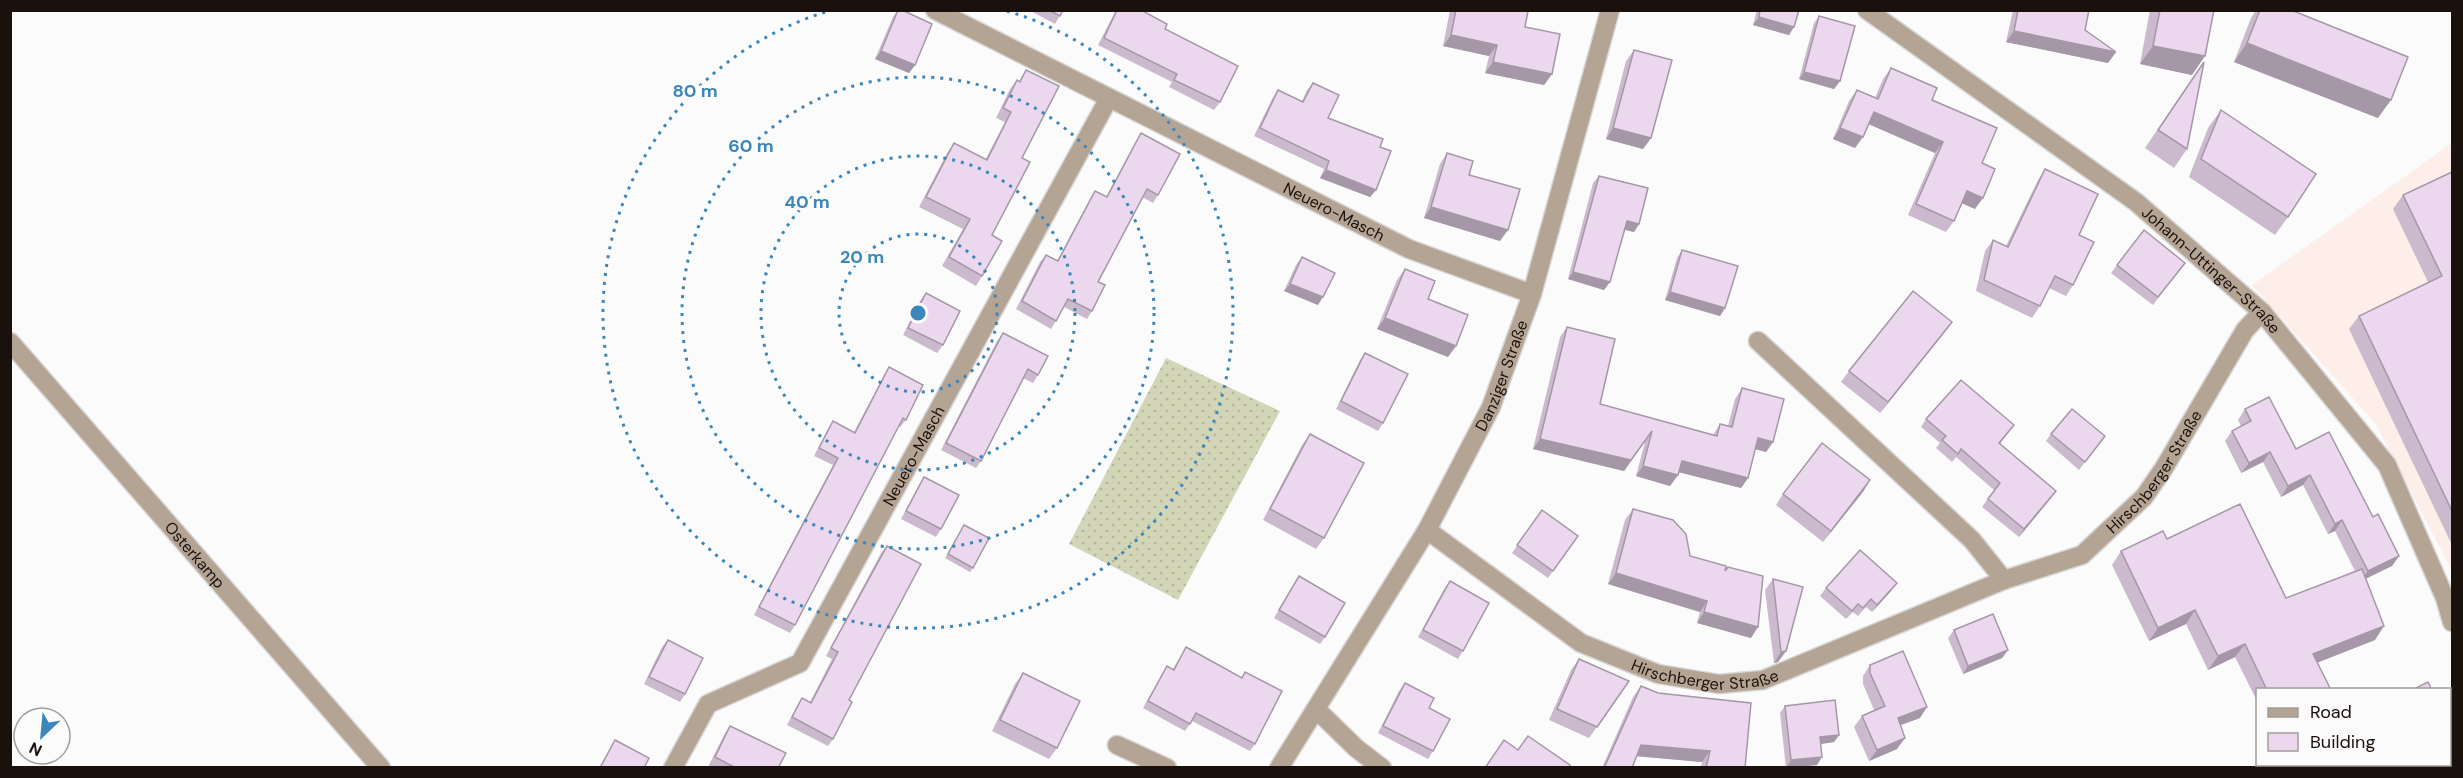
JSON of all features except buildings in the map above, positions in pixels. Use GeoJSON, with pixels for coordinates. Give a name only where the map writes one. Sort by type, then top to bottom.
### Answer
{"type":"FeatureCollection","features":[{"type":"Feature","properties":{"kind":"street","name":"Neuero-Masch"},"geometry":{"type":"LineString","coordinates":[[935,10],[1409,249],[1532,294]]}},
{"type":"Feature","properties":{"kind":"street","name":"Danziger Straße"},"geometry":{"type":"LineString","coordinates":[[1279,768],[1427,530],[1491,407],[1532,294],[1610,10]]}},
{"type":"Feature","properties":{"kind":"street","name":"Johann-Uttinger-Straße"},"geometry":{"type":"LineString","coordinates":[[1867,10],[2136,202],[2262,312],[2387,465],[2445,598],[2452,622]]}},
{"type":"Feature","properties":{"kind":"street","name":"Neuero-Masch"},"geometry":{"type":"LineString","coordinates":[[673,768],[708,704],[800,663],[1109,98]]}},
{"type":"Feature","properties":{"kind":"street","name":"Hirschberger Straße"},"geometry":{"type":"LineString","coordinates":[[1427,530],[1581,643],[1658,674],[1719,684],[1763,680],[2004,580],[2082,555],[2144,497],[2164,468],[2245,330],[2262,312]]}},
{"type":"Feature","properties":{"kind":"street"},"geometry":{"type":"LineString","coordinates":[[1758,341],[1972,540],[2004,580]]}},
{"type":"Feature","properties":{"kind":"street","name":"Osterkamp"},"geometry":{"type":"LineString","coordinates":[[10,342],[381,768]]}},
{"type":"Feature","properties":{"kind":"street"},"geometry":{"type":"LineString","coordinates":[[1317,710],[1356,748],[1382,768]]}},
{"type":"Feature","properties":{"kind":"street"},"geometry":{"type":"LineString","coordinates":[[1117,746],[1167,768]]}},
{"type":"Feature","properties":{"kind":"shaded area"},"geometry":{"type":"Polygon","coordinates":[[[2452,143],[2452,571],[2375,423],[2252,285],[2452,143]]]}},
{"type":"Feature","properties":{"kind":"green space"},"geometry":{"type":"Polygon","coordinates":[[[1166,358],[1280,411],[1178,600],[1069,544],[1166,358]]]}}]}
